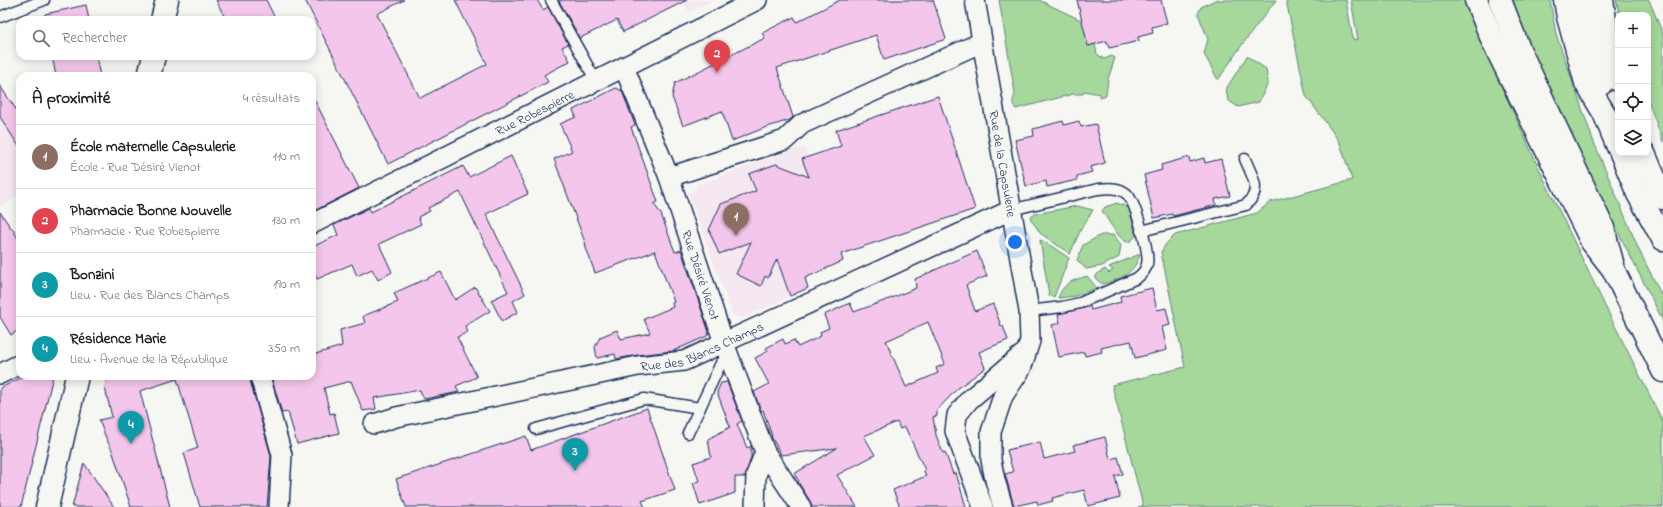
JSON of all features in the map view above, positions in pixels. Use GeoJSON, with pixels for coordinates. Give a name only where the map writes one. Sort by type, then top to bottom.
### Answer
{"type":"FeatureCollection","features":[{"type":"Feature","properties":{"kind":"main road"},"geometry":{"type":"LineString","coordinates":[[163,16],[167,0]]}},
{"type":"Feature","properties":{"kind":"main road"},"geometry":{"type":"LineString","coordinates":[[1476,0],[1494,44],[1592,242],[1613,269],[1663,371]]}},
{"type":"Feature","properties":{"kind":"main road"},"geometry":{"type":"LineString","coordinates":[[1500,0],[1519,49],[1604,228],[1613,269]]}},
{"type":"Feature","properties":{"kind":"main road"},"geometry":{"type":"LineString","coordinates":[[1565,0],[1568,17],[1586,83],[1604,113],[1615,140]]}},
{"type":"Feature","properties":{"kind":"main road"},"geometry":{"type":"LineString","coordinates":[[1581,0],[1600,78],[1604,113]]}},
{"type":"Feature","properties":{"kind":"main road"},"geometry":{"type":"LineString","coordinates":[[1602,0],[1609,46],[1615,69]]}},
{"type":"Feature","properties":{"kind":"main road"},"geometry":{"type":"LineString","coordinates":[[150,72],[153,60]]}},
{"type":"Feature","properties":{"kind":"main road"},"geometry":{"type":"LineString","coordinates":[[1621,156],[1638,194],[1663,239]]}},
{"type":"Feature","properties":{"kind":"main road"},"geometry":{"type":"LineString","coordinates":[[1645,156],[1663,198]]}},
{"type":"Feature","properties":{"kind":"main road"},"geometry":{"type":"LineString","coordinates":[[47,507],[76,380]]}},
{"type":"Feature","properties":{"kind":"street","name":"Rue Robespierre"},"geometry":{"type":"LineString","coordinates":[[316,222],[757,0]]}},
{"type":"Feature","properties":{"kind":"street","name":"Rue de la Capsulerie"},"geometry":{"type":"LineString","coordinates":[[975,0],[1029,311],[1030,341],[1021,369],[1003,396],[992,432],[991,460],[1003,507]]}},
{"type":"Feature","properties":{"kind":"street"},"geometry":{"type":"LineString","coordinates":[[669,177],[785,140],[802,124],[982,42]]}},
{"type":"Feature","properties":{"kind":"street","name":"Rue Désiré Vienot"},"geometry":{"type":"LineString","coordinates":[[624,68],[669,177],[727,349],[765,452],[801,507]]}},
{"type":"Feature","properties":{"kind":"street","name":"Rue des Blancs Champs"},"geometry":{"type":"LineString","coordinates":[[374,424],[396,417],[638,366],[684,361],[727,349],[1011,210]]}},
{"type":"Feature","properties":{"kind":"street"},"geometry":{"type":"LineString","coordinates":[[983,507],[955,431],[957,415],[969,400],[1026,352]]}},
{"type":"Feature","properties":{"kind":"street"},"geometry":{"type":"LineString","coordinates":[[1,372],[16,366]]}},
{"type":"Feature","properties":{"kind":"street"},"geometry":{"type":"LineString","coordinates":[[261,380],[282,455],[279,507]]}},
{"type":"Feature","properties":{"kind":"street"},"geometry":{"type":"LineString","coordinates":[[755,507],[756,475],[765,452]]}},
{"type":"Feature","properties":{"kind":"lane"},"geometry":{"type":"LineString","coordinates":[[0,17],[44,0]]}},
{"type":"Feature","properties":{"kind":"lane"},"geometry":{"type":"LineString","coordinates":[[551,0],[596,81]]}},
{"type":"Feature","properties":{"kind":"lane"},"geometry":{"type":"LineString","coordinates":[[1141,231],[1246,204],[1252,199],[1255,187],[1245,159]]}},
{"type":"Feature","properties":{"kind":"lane"},"geometry":{"type":"LineString","coordinates":[[1011,210],[1098,189],[1118,189],[1127,194],[1135,206],[1147,253],[1147,264],[1143,273],[1137,278],[1080,303],[1029,311]]}},
{"type":"Feature","properties":{"kind":"lane"},"geometry":{"type":"LineString","coordinates":[[688,433],[727,349]]}},
{"type":"Feature","properties":{"kind":"lane"},"geometry":{"type":"LineString","coordinates":[[536,429],[644,399],[700,408]]}},
{"type":"Feature","properties":{"kind":"shaded area"},"geometry":{"type":"Polygon","coordinates":[[[683,0],[712,0],[689,12],[683,0]]]}},
{"type":"Feature","properties":{"kind":"shaded area"},"geometry":{"type":"Polygon","coordinates":[[[2,88],[16,109],[16,197],[0,207],[0,90],[2,88]]]}},
{"type":"Feature","properties":{"kind":"shaded area"},"geometry":{"type":"Polygon","coordinates":[[[805,147],[831,226],[763,220],[790,296],[743,318],[733,315],[688,193],[696,190],[697,185],[797,148],[798,150],[805,147]]]}},
{"type":"Feature","properties":{"kind":"green space"},"geometry":{"type":"Polygon","coordinates":[[[999,0],[1039,0],[1091,25],[1097,54],[1104,59],[1112,56],[1115,58],[1108,79],[1106,95],[1100,97],[1100,94],[1084,91],[1083,94],[1073,94],[1016,109],[1013,104],[1015,93],[999,0]]]}},
{"type":"Feature","properties":{"kind":"green space"},"geometry":{"type":"Polygon","coordinates":[[[1215,0],[1276,0],[1218,80],[1204,54],[1208,39],[1198,14],[1201,7],[1215,0]]]}},
{"type":"Feature","properties":{"kind":"green space"},"geometry":{"type":"Polygon","coordinates":[[[1286,0],[1346,0],[1353,39],[1358,40],[1351,0],[1464,0],[1482,44],[1543,177],[1663,422],[1663,507],[1138,507],[1143,506],[1112,385],[1185,367],[1161,252],[1166,244],[1175,235],[1257,213],[1270,202],[1352,180],[1340,143],[1306,96],[1286,0]]]}},
{"type":"Feature","properties":{"kind":"green space"},"geometry":{"type":"Polygon","coordinates":[[[1511,0],[1550,0],[1556,34],[1593,140],[1639,250],[1663,298],[1663,321],[1545,82],[1511,0]]]}},
{"type":"Feature","properties":{"kind":"green space"},"geometry":{"type":"Polygon","coordinates":[[[1616,0],[1649,0],[1663,34],[1663,142],[1651,108],[1651,12],[1619,12],[1616,0]]]}},
{"type":"Feature","properties":{"kind":"green space"},"geometry":{"type":"Polygon","coordinates":[[[1247,56],[1266,69],[1268,83],[1259,102],[1238,107],[1228,100],[1226,89],[1247,56]]]}},
{"type":"Feature","properties":{"kind":"green space"},"geometry":{"type":"Polygon","coordinates":[[[1117,203],[1129,208],[1136,236],[1128,242],[1121,238],[1102,211],[1105,207],[1117,203]]]}},
{"type":"Feature","properties":{"kind":"green space"},"geometry":{"type":"Polygon","coordinates":[[[1077,206],[1093,210],[1081,229],[1070,254],[1040,233],[1031,220],[1031,217],[1035,214],[1077,206]]]}},
{"type":"Feature","properties":{"kind":"green space"},"geometry":{"type":"Polygon","coordinates":[[[1101,235],[1114,235],[1121,245],[1119,257],[1102,266],[1086,269],[1077,260],[1083,245],[1101,235]]]}},
{"type":"Feature","properties":{"kind":"green space"},"geometry":{"type":"Polygon","coordinates":[[[1040,240],[1069,258],[1054,297],[1049,295],[1040,240]]]}},
{"type":"Feature","properties":{"kind":"green space"},"geometry":{"type":"Polygon","coordinates":[[[1140,254],[1138,261],[1131,271],[1121,278],[1102,284],[1095,278],[1098,273],[1105,269],[1109,273],[1113,270],[1109,267],[1140,254]]]}},
{"type":"Feature","properties":{"kind":"green space"},"geometry":{"type":"Polygon","coordinates":[[[1087,276],[1097,288],[1075,296],[1058,298],[1066,285],[1087,276]]]}},
{"type":"Feature","properties":{"kind":"building"},"geometry":{"type":"Polygon","coordinates":[[[216,0],[266,0],[274,16],[224,16],[216,0]]]}},
{"type":"Feature","properties":{"kind":"building"},"geometry":{"type":"Polygon","coordinates":[[[305,0],[404,0],[377,14],[420,98],[487,64],[455,0],[537,0],[543,10],[548,7],[568,44],[562,47],[570,61],[544,75],[548,82],[388,164],[316,22],[316,16],[313,16],[305,0]]]}},
{"type":"Feature","properties":{"kind":"building"},"geometry":{"type":"Polygon","coordinates":[[[687,0],[623,32],[617,20],[580,38],[559,1],[687,0]]]}},
{"type":"Feature","properties":{"kind":"building"},"geometry":{"type":"Polygon","coordinates":[[[840,0],[933,0],[946,39],[884,60],[876,35],[777,68],[793,117],[790,120],[764,128],[732,141],[722,111],[683,126],[672,97],[675,83],[765,38],[762,33],[794,17],[797,22],[840,0]]]}},
{"type":"Feature","properties":{"kind":"building"},"geometry":{"type":"Polygon","coordinates":[[[1077,0],[1161,0],[1167,23],[1152,27],[1153,33],[1138,37],[1139,41],[1109,48],[1107,41],[1088,46],[1077,0]]]}},
{"type":"Feature","properties":{"kind":"building"},"geometry":{"type":"Polygon","coordinates":[[[86,5],[88,16],[45,16],[45,14],[86,5]]]}},
{"type":"Feature","properties":{"kind":"building"},"geometry":{"type":"Polygon","coordinates":[[[53,60],[97,60],[99,72],[55,72],[53,60]]]}},
{"type":"Feature","properties":{"kind":"building"},"geometry":{"type":"Polygon","coordinates":[[[0,86],[16,109],[16,142],[0,117],[0,86]]]}},
{"type":"Feature","properties":{"kind":"building"},"geometry":{"type":"Polygon","coordinates":[[[616,88],[622,91],[635,125],[631,127],[658,202],[654,204],[661,214],[675,252],[681,250],[709,332],[707,336],[673,351],[616,359],[615,354],[597,358],[595,347],[600,337],[617,330],[621,339],[650,333],[644,319],[673,307],[672,303],[674,302],[655,251],[595,273],[554,159],[572,151],[560,124],[576,117],[573,110],[616,88]]]}},
{"type":"Feature","properties":{"kind":"building"},"geometry":{"type":"Polygon","coordinates":[[[938,96],[975,209],[841,254],[843,261],[805,278],[808,288],[790,296],[777,259],[768,278],[765,276],[761,286],[736,274],[751,242],[719,254],[709,230],[721,204],[756,191],[749,174],[776,164],[809,177],[802,159],[841,146],[836,130],[938,96]]]}},
{"type":"Feature","properties":{"kind":"building"},"geometry":{"type":"Polygon","coordinates":[[[316,103],[359,188],[316,210],[316,103]]]}},
{"type":"Feature","properties":{"kind":"building"},"geometry":{"type":"Polygon","coordinates":[[[1063,121],[1064,125],[1079,121],[1081,127],[1096,124],[1105,163],[1090,167],[1092,172],[1077,176],[1077,180],[1047,187],[1046,181],[1026,186],[1015,140],[1034,136],[1033,129],[1063,121]]]}},
{"type":"Feature","properties":{"kind":"building"},"geometry":{"type":"Polygon","coordinates":[[[511,156],[528,194],[486,214],[525,294],[513,301],[518,312],[502,321],[491,300],[508,292],[460,192],[428,208],[430,211],[418,217],[421,224],[379,244],[392,272],[378,280],[372,269],[357,276],[352,264],[317,279],[316,245],[338,235],[334,225],[369,208],[371,212],[463,166],[469,177],[511,156]]]}},
{"type":"Feature","properties":{"kind":"building"},"geometry":{"type":"Polygon","coordinates":[[[1189,157],[1190,162],[1204,158],[1205,163],[1221,159],[1230,196],[1215,199],[1216,205],[1173,216],[1172,214],[1154,218],[1144,175],[1162,170],[1161,165],[1189,157]]]}},
{"type":"Feature","properties":{"kind":"building"},"geometry":{"type":"Polygon","coordinates":[[[0,212],[16,235],[16,332],[11,335],[0,317],[0,212]]]}},
{"type":"Feature","properties":{"kind":"building"},"geometry":{"type":"Polygon","coordinates":[[[977,251],[987,276],[966,285],[975,311],[993,304],[1008,340],[979,352],[985,368],[957,389],[937,410],[937,416],[933,417],[936,435],[943,453],[945,452],[953,474],[956,473],[966,507],[900,507],[893,490],[926,476],[925,470],[905,427],[900,429],[897,422],[864,436],[875,455],[837,475],[857,507],[812,507],[794,474],[837,448],[781,455],[771,436],[763,410],[761,411],[754,392],[769,384],[755,358],[768,351],[766,348],[783,339],[785,344],[794,340],[798,347],[821,336],[820,332],[829,328],[824,315],[850,303],[854,312],[892,298],[916,288],[915,279],[977,251]],[[928,322],[886,341],[906,387],[938,373],[936,368],[945,364],[928,322]]]}},
{"type":"Feature","properties":{"kind":"building"},"geometry":{"type":"Polygon","coordinates":[[[441,272],[455,300],[475,287],[490,311],[465,326],[468,332],[457,337],[477,377],[456,386],[459,392],[424,399],[420,390],[374,398],[376,409],[363,411],[351,381],[324,388],[330,414],[334,413],[339,433],[297,444],[288,412],[282,413],[272,380],[316,380],[316,354],[342,346],[340,330],[365,323],[363,316],[398,302],[394,293],[441,272]]]}},
{"type":"Feature","properties":{"kind":"building"},"geometry":{"type":"Polygon","coordinates":[[[1152,288],[1157,310],[1166,308],[1170,325],[1162,327],[1167,350],[1135,358],[1131,341],[1101,348],[1102,352],[1085,356],[1084,352],[1059,357],[1052,325],[1060,323],[1058,314],[1090,306],[1091,310],[1121,302],[1120,296],[1152,288]]]}},
{"type":"Feature","properties":{"kind":"building"},"geometry":{"type":"Polygon","coordinates":[[[17,380],[52,380],[21,507],[0,507],[0,388],[17,380]]]}},
{"type":"Feature","properties":{"kind":"building"},"geometry":{"type":"Polygon","coordinates":[[[106,380],[174,380],[140,391],[170,507],[131,507],[112,450],[99,420],[112,417],[105,388],[106,380]]]}},
{"type":"Feature","properties":{"kind":"building"},"geometry":{"type":"Polygon","coordinates":[[[177,380],[250,380],[271,456],[267,507],[200,507],[184,453],[198,448],[177,380]]]}},
{"type":"Feature","properties":{"kind":"building"},"geometry":{"type":"Polygon","coordinates":[[[727,382],[742,421],[737,424],[747,448],[751,446],[751,458],[745,477],[735,477],[735,493],[700,505],[693,483],[699,481],[693,463],[711,457],[708,439],[730,427],[717,392],[721,383],[727,382]]]}},
{"type":"Feature","properties":{"kind":"building"},"geometry":{"type":"Polygon","coordinates":[[[647,408],[675,490],[642,501],[645,507],[406,507],[396,479],[526,436],[531,450],[647,408]]]}},
{"type":"Feature","properties":{"kind":"building"},"geometry":{"type":"Polygon","coordinates":[[[1105,437],[1110,459],[1118,457],[1123,474],[1115,476],[1120,498],[1088,506],[1084,490],[1052,498],[1053,501],[1038,505],[1037,501],[1014,506],[1005,474],[1013,472],[1007,450],[1040,442],[1044,459],[1075,451],[1073,445],[1105,437]]]}},
{"type":"Feature","properties":{"kind":"building"},"geometry":{"type":"Polygon","coordinates":[[[84,463],[114,507],[72,507],[84,463]]]}},
{"type":"Feature","properties":{"kind":"place","name":"Pharmacie Bonne Nouvelle"},"geometry":{"type":"Point","coordinates":[717,73]}},
{"type":"Feature","properties":{"kind":"place","name":"École maternelle Capsulerie"},"geometry":{"type":"Point","coordinates":[736,236]}},
{"type":"Feature","properties":{"kind":"place","name":"Résidence Marie"},"geometry":{"type":"Point","coordinates":[131,444]}},
{"type":"Feature","properties":{"kind":"place","name":"Bonzini"},"geometry":{"type":"Point","coordinates":[575,471]}}]}
